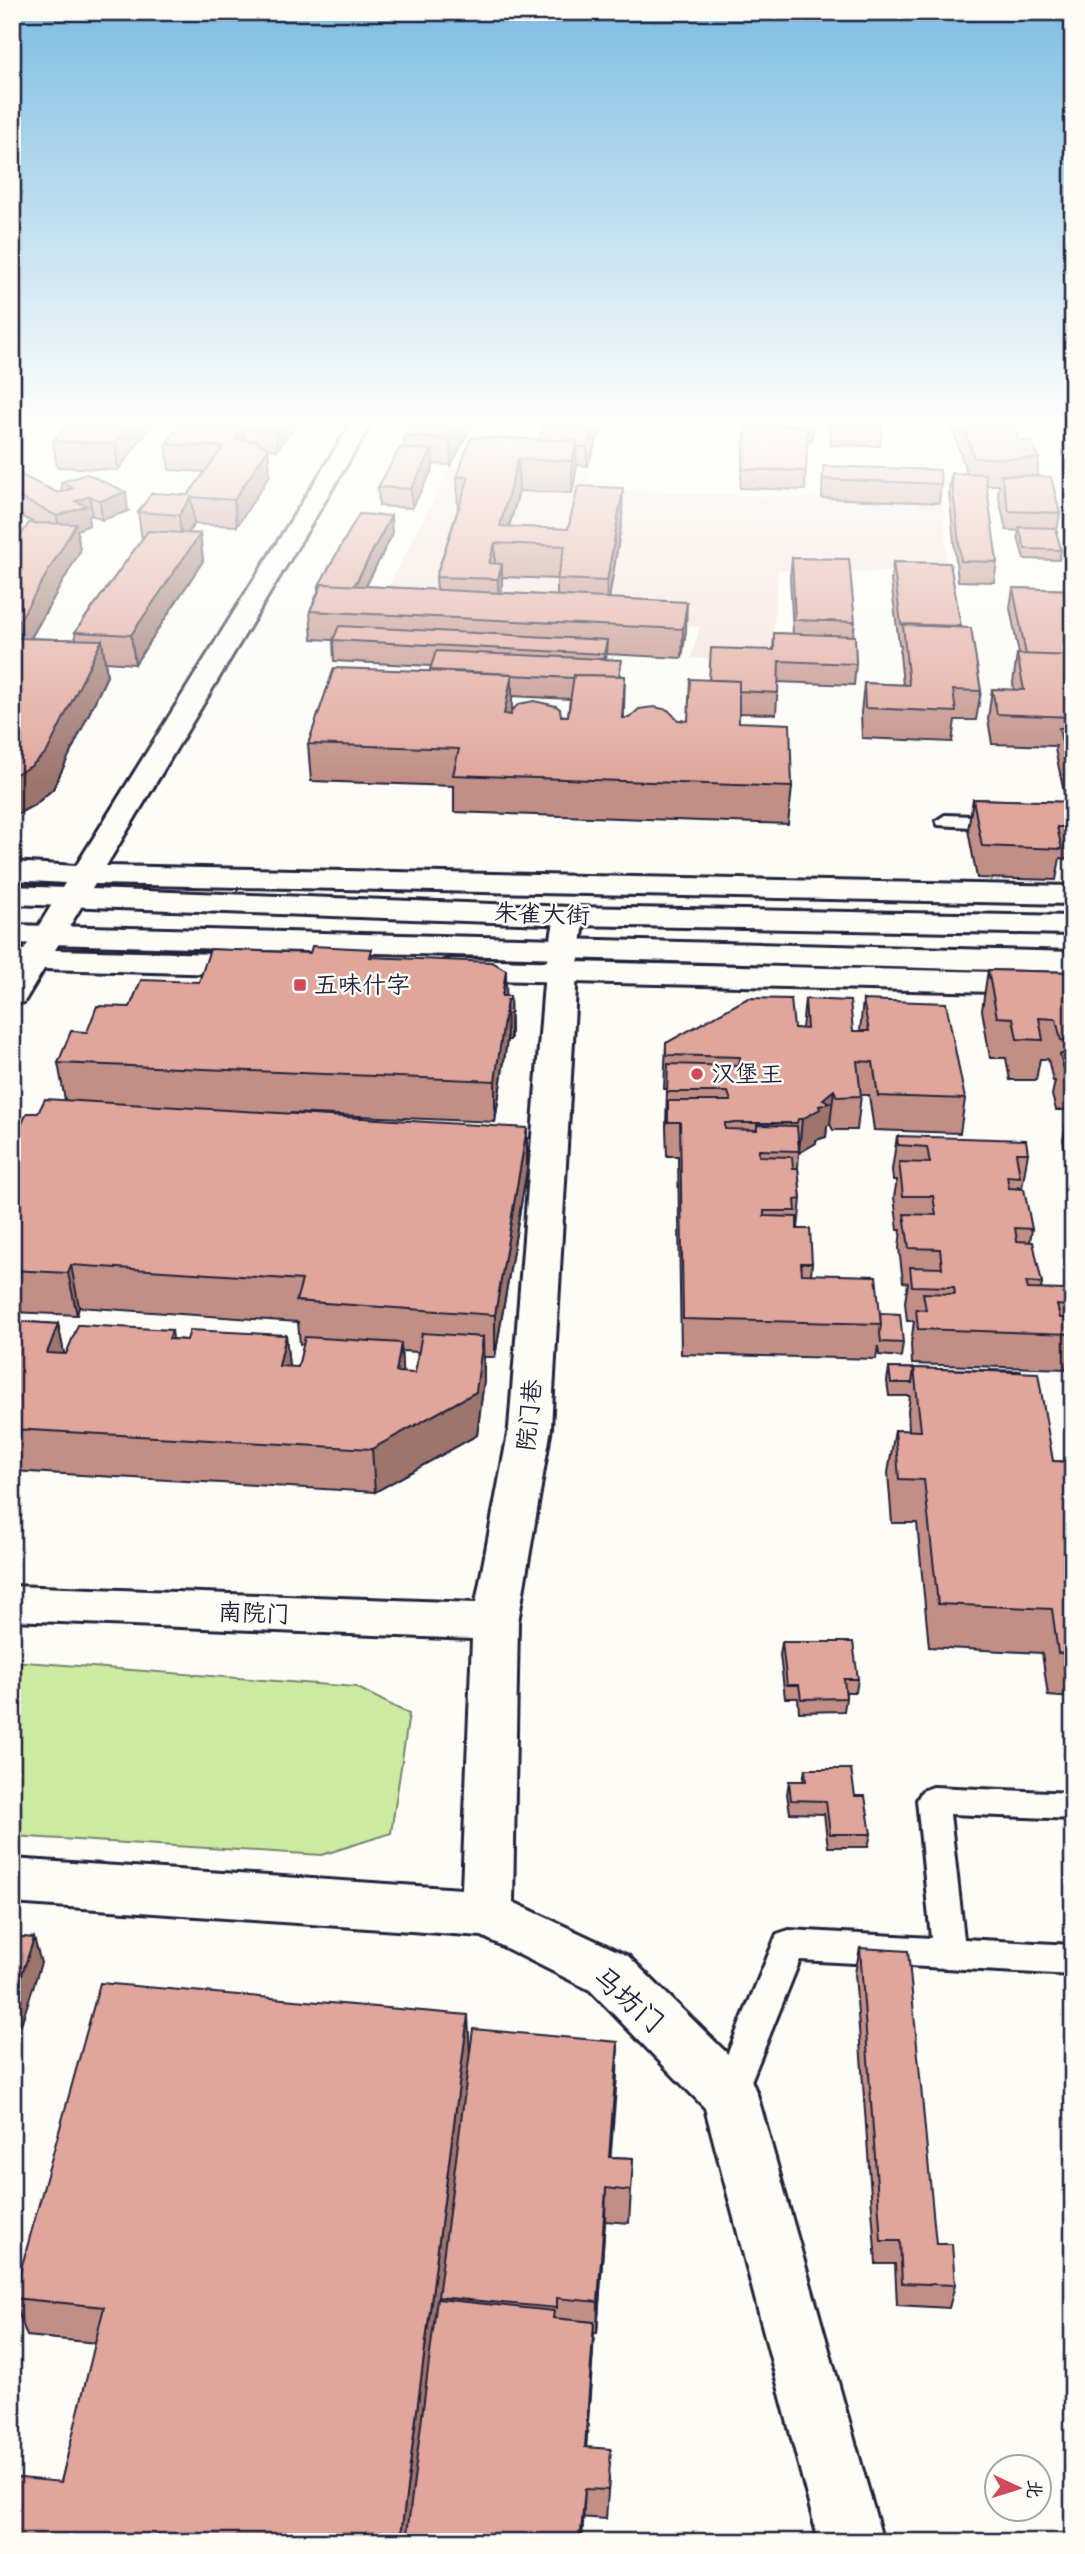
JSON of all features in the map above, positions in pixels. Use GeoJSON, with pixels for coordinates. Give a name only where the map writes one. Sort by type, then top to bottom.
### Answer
{"type":"FeatureCollection","features":[{"type":"Feature","properties":{"kind":"street"},"geometry":{"type":"LineString","coordinates":[[12,995],[31,952],[77,886],[288,543]]}},
{"type":"Feature","properties":{"kind":"street"},"geometry":{"type":"LineString","coordinates":[[12,871],[77,886],[1073,895]]}},
{"type":"Feature","properties":{"kind":"street","name":"朱雀大街"},"geometry":{"type":"LineString","coordinates":[[12,895],[77,886],[565,946],[1073,962]]}},
{"type":"Feature","properties":{"kind":"street","name":"朱雀大街"},"geometry":{"type":"LineString","coordinates":[[565,946],[1073,925]]}},
{"type":"Feature","properties":{"kind":"street"},"geometry":{"type":"LineString","coordinates":[[12,934],[31,952],[565,946],[1073,984]]}},
{"type":"Feature","properties":{"kind":"street","name":"院门巷"},"geometry":{"type":"LineString","coordinates":[[487,1914],[495,1622],[530,1428],[565,946]]}},
{"type":"Feature","properties":{"kind":"street","name":"南院门"},"geometry":{"type":"LineString","coordinates":[[12,1603],[495,1622]]}},
{"type":"Feature","properties":{"kind":"street","name":"马坊门"},"geometry":{"type":"LineString","coordinates":[[12,1881],[487,1914],[609,1973],[729,2094],[851,2542]]}},
{"type":"Feature","properties":{"kind":"lane"},"geometry":{"type":"LineString","coordinates":[[944,821],[1021,824]]}},
{"type":"Feature","properties":{"kind":"lane"},"geometry":{"type":"LineString","coordinates":[[949,1955],[933,1800],[1073,1806]]}},
{"type":"Feature","properties":{"kind":"lane"},"geometry":{"type":"LineString","coordinates":[[729,2094],[789,1945],[1073,1960]]}},
{"type":"Feature","properties":{"kind":"shaded area"},"geometry":{"type":"Polygon","coordinates":[[[411,543],[946,543],[948,573],[778,570],[771,662],[691,658],[700,627],[376,610],[411,543]]]}},
{"type":"Feature","properties":{"kind":"green space"},"geometry":{"type":"Polygon","coordinates":[[[12,1661],[356,1687],[409,1714],[391,1833],[322,1855],[12,1836],[12,1661]]]}},
{"type":"Feature","properties":{"kind":"building"},"geometry":{"type":"Polygon","coordinates":[[[16,543],[65,543],[19,621],[12,621],[12,549],[16,543]]]}},
{"type":"Feature","properties":{"kind":"building"},"geometry":{"type":"Polygon","coordinates":[[[139,543],[194,543],[131,635],[75,632],[139,543]]]}},
{"type":"Feature","properties":{"kind":"building"},"geometry":{"type":"Polygon","coordinates":[[[343,543],[377,543],[354,586],[322,584],[318,587],[343,543]]]}},
{"type":"Feature","properties":{"kind":"building"},"geometry":{"type":"Polygon","coordinates":[[[447,543],[495,543],[489,563],[502,564],[498,579],[436,577],[447,543]]]}},
{"type":"Feature","properties":{"kind":"building"},"geometry":{"type":"Polygon","coordinates":[[[499,543],[614,543],[607,581],[557,579],[565,546],[499,543]]]}},
{"type":"Feature","properties":{"kind":"building"},"geometry":{"type":"Polygon","coordinates":[[[959,543],[994,543],[997,562],[961,561],[959,543]]]}},
{"type":"Feature","properties":{"kind":"building"},"geometry":{"type":"Polygon","coordinates":[[[1023,543],[1059,543],[1061,550],[1025,549],[1023,543]]]}},
{"type":"Feature","properties":{"kind":"building"},"geometry":{"type":"Polygon","coordinates":[[[792,558],[849,559],[855,622],[795,620],[792,558]]]}},
{"type":"Feature","properties":{"kind":"building"},"geometry":{"type":"Polygon","coordinates":[[[893,562],[950,563],[961,626],[901,624],[893,562]]]}},
{"type":"Feature","properties":{"kind":"building"},"geometry":{"type":"Polygon","coordinates":[[[322,584],[687,602],[683,629],[310,611],[322,584]]]}},
{"type":"Feature","properties":{"kind":"building"},"geometry":{"type":"Polygon","coordinates":[[[1013,588],[1073,590],[1073,656],[1026,655],[1013,588]]]}},
{"type":"Feature","properties":{"kind":"building"},"geometry":{"type":"Polygon","coordinates":[[[903,625],[971,628],[981,691],[953,690],[956,712],[865,708],[864,683],[909,685],[903,625]]]}},
{"type":"Feature","properties":{"kind":"building"},"geometry":{"type":"Polygon","coordinates":[[[339,626],[607,640],[604,654],[333,640],[339,626]]]}},
{"type":"Feature","properties":{"kind":"building"},"geometry":{"type":"Polygon","coordinates":[[[774,633],[855,636],[856,664],[779,661],[778,693],[739,691],[739,681],[709,680],[711,648],[774,650],[774,633]]]}},
{"type":"Feature","properties":{"kind":"building"},"geometry":{"type":"Polygon","coordinates":[[[12,638],[102,640],[47,752],[30,767],[12,776],[12,638]]]}},
{"type":"Feature","properties":{"kind":"building"},"geometry":{"type":"Polygon","coordinates":[[[436,651],[622,660],[619,676],[574,675],[574,678],[512,675],[430,670],[436,651]]]}},
{"type":"Feature","properties":{"kind":"building"},"geometry":{"type":"Polygon","coordinates":[[[1017,654],[1073,656],[1073,717],[997,714],[992,689],[1024,690],[1017,654]]]}},
{"type":"Feature","properties":{"kind":"building"},"geometry":{"type":"Polygon","coordinates":[[[334,668],[512,674],[504,714],[511,715],[511,711],[519,704],[534,701],[556,706],[560,709],[561,716],[568,716],[574,675],[625,676],[622,718],[629,718],[639,709],[654,707],[668,710],[678,720],[688,721],[690,679],[739,681],[739,722],[790,724],[792,787],[453,775],[459,749],[308,744],[334,668]]]}},
{"type":"Feature","properties":{"kind":"building"},"geometry":{"type":"Polygon","coordinates":[[[1059,728],[1073,728],[1073,788],[1071,788],[1059,728]]]}},
{"type":"Feature","properties":{"kind":"building"},"geometry":{"type":"Polygon","coordinates":[[[973,799],[1073,802],[1073,827],[1057,827],[1062,849],[982,846],[973,799]]]}},
{"type":"Feature","properties":{"kind":"building"},"geometry":{"type":"Polygon","coordinates":[[[312,946],[372,949],[370,957],[492,962],[506,970],[502,996],[510,996],[510,1000],[507,1000],[495,1081],[58,1063],[71,1031],[87,1032],[97,1006],[130,1007],[141,980],[199,982],[210,949],[310,953],[312,946]]]}},
{"type":"Feature","properties":{"kind":"building"},"geometry":{"type":"Polygon","coordinates":[[[988,970],[1073,972],[1073,1041],[1061,1040],[1056,1019],[1039,1018],[1043,1040],[1017,1039],[1013,1018],[997,1017],[988,970]]]}},
{"type":"Feature","properties":{"kind":"building"},"geometry":{"type":"Polygon","coordinates":[[[748,998],[791,999],[794,1028],[807,1029],[805,999],[850,1001],[853,1031],[869,1031],[863,1000],[946,1003],[965,1099],[878,1096],[873,1062],[857,1061],[861,1096],[837,1097],[834,1090],[823,1099],[830,1103],[819,1106],[820,1109],[798,1119],[797,1123],[725,1123],[725,1129],[757,1130],[757,1125],[797,1126],[799,1151],[759,1150],[759,1156],[792,1157],[793,1168],[798,1168],[801,1199],[795,1200],[796,1211],[764,1211],[764,1216],[797,1217],[797,1229],[810,1229],[812,1263],[801,1263],[802,1274],[876,1276],[881,1324],[683,1319],[680,1122],[668,1122],[668,1101],[731,1101],[728,1092],[667,1092],[668,1064],[739,1066],[740,1057],[666,1055],[666,1043],[748,998]]]}},
{"type":"Feature","properties":{"kind":"building"},"geometry":{"type":"Polygon","coordinates":[[[1060,1054],[1073,1054],[1073,1069],[1064,1069],[1060,1054]]]}},
{"type":"Feature","properties":{"kind":"building"},"geometry":{"type":"Polygon","coordinates":[[[45,1099],[527,1128],[495,1315],[296,1301],[302,1280],[71,1265],[68,1273],[12,1270],[12,1144],[27,1113],[38,1113],[45,1099]]]}},
{"type":"Feature","properties":{"kind":"building"},"geometry":{"type":"Polygon","coordinates":[[[897,1136],[1026,1140],[1028,1153],[1016,1153],[1020,1177],[1007,1176],[1009,1188],[1024,1189],[1032,1229],[1015,1228],[1017,1241],[1033,1242],[1042,1283],[1026,1282],[1028,1289],[1066,1290],[1069,1306],[1057,1305],[1060,1318],[1071,1318],[1073,1334],[918,1329],[916,1309],[926,1310],[923,1293],[955,1294],[954,1287],[912,1286],[910,1267],[942,1268],[940,1249],[909,1248],[904,1214],[936,1215],[933,1196],[903,1196],[899,1162],[930,1163],[927,1147],[898,1145],[897,1136]]]}},
{"type":"Feature","properties":{"kind":"building"},"geometry":{"type":"Polygon","coordinates":[[[880,1313],[900,1314],[903,1343],[881,1342],[880,1313]]]}},
{"type":"Feature","properties":{"kind":"building"},"geometry":{"type":"Polygon","coordinates":[[[12,1321],[58,1324],[47,1353],[66,1354],[78,1325],[172,1330],[169,1339],[187,1340],[190,1330],[286,1335],[279,1366],[298,1367],[305,1337],[401,1343],[396,1372],[415,1373],[422,1333],[483,1337],[476,1392],[372,1449],[12,1429],[12,1321]]]}},
{"type":"Feature","properties":{"kind":"building"},"geometry":{"type":"Polygon","coordinates":[[[889,1368],[914,1369],[912,1383],[891,1383],[889,1368]]]}},
{"type":"Feature","properties":{"kind":"building"},"geometry":{"type":"Polygon","coordinates":[[[914,1368],[1038,1373],[1053,1461],[1073,1462],[1073,1654],[1058,1653],[1052,1609],[938,1604],[924,1480],[899,1479],[895,1430],[921,1431],[914,1368]]]}},
{"type":"Feature","properties":{"kind":"building"},"geometry":{"type":"Polygon","coordinates":[[[938,1369],[1021,1371],[1021,1373],[938,1369]]]}},
{"type":"Feature","properties":{"kind":"building"},"geometry":{"type":"Polygon","coordinates":[[[782,1642],[853,1642],[858,1679],[844,1679],[846,1698],[801,1699],[799,1685],[787,1685],[782,1642]]]}},
{"type":"Feature","properties":{"kind":"building"},"geometry":{"type":"Polygon","coordinates":[[[805,1769],[851,1769],[855,1796],[865,1796],[871,1834],[830,1834],[826,1801],[791,1800],[789,1781],[806,1781],[805,1769]]]}},
{"type":"Feature","properties":{"kind":"building"},"geometry":{"type":"Polygon","coordinates":[[[12,1936],[34,1938],[12,2004],[12,1936]]]}},
{"type":"Feature","properties":{"kind":"building"},"geometry":{"type":"Polygon","coordinates":[[[860,1948],[908,1951],[936,2244],[952,2244],[955,2285],[902,2283],[900,2241],[881,2241],[860,1948]]]}},
{"type":"Feature","properties":{"kind":"building"},"geometry":{"type":"Polygon","coordinates":[[[100,1983],[468,2015],[400,2542],[12,2542],[12,2477],[61,2482],[104,2307],[13,2298],[100,1983]]]}},
{"type":"Feature","properties":{"kind":"building"},"geometry":{"type":"Polygon","coordinates":[[[473,2029],[618,2042],[609,2157],[633,2158],[631,2191],[606,2188],[598,2302],[557,2298],[557,2308],[438,2297],[473,2029]]]}},
{"type":"Feature","properties":{"kind":"building"},"geometry":{"type":"Polygon","coordinates":[[[437,2299],[554,2311],[553,2318],[594,2322],[585,2447],[611,2449],[608,2490],[585,2489],[580,2542],[406,2542],[437,2299]]]}},
{"type":"Feature","properties":{"kind":"place","name":"五味什字"},"geometry":{"type":"Point","coordinates":[300,985]}},
{"type":"Feature","properties":{"kind":"place","name":"汉堡王"},"geometry":{"type":"Point","coordinates":[697,1074]}}]}
